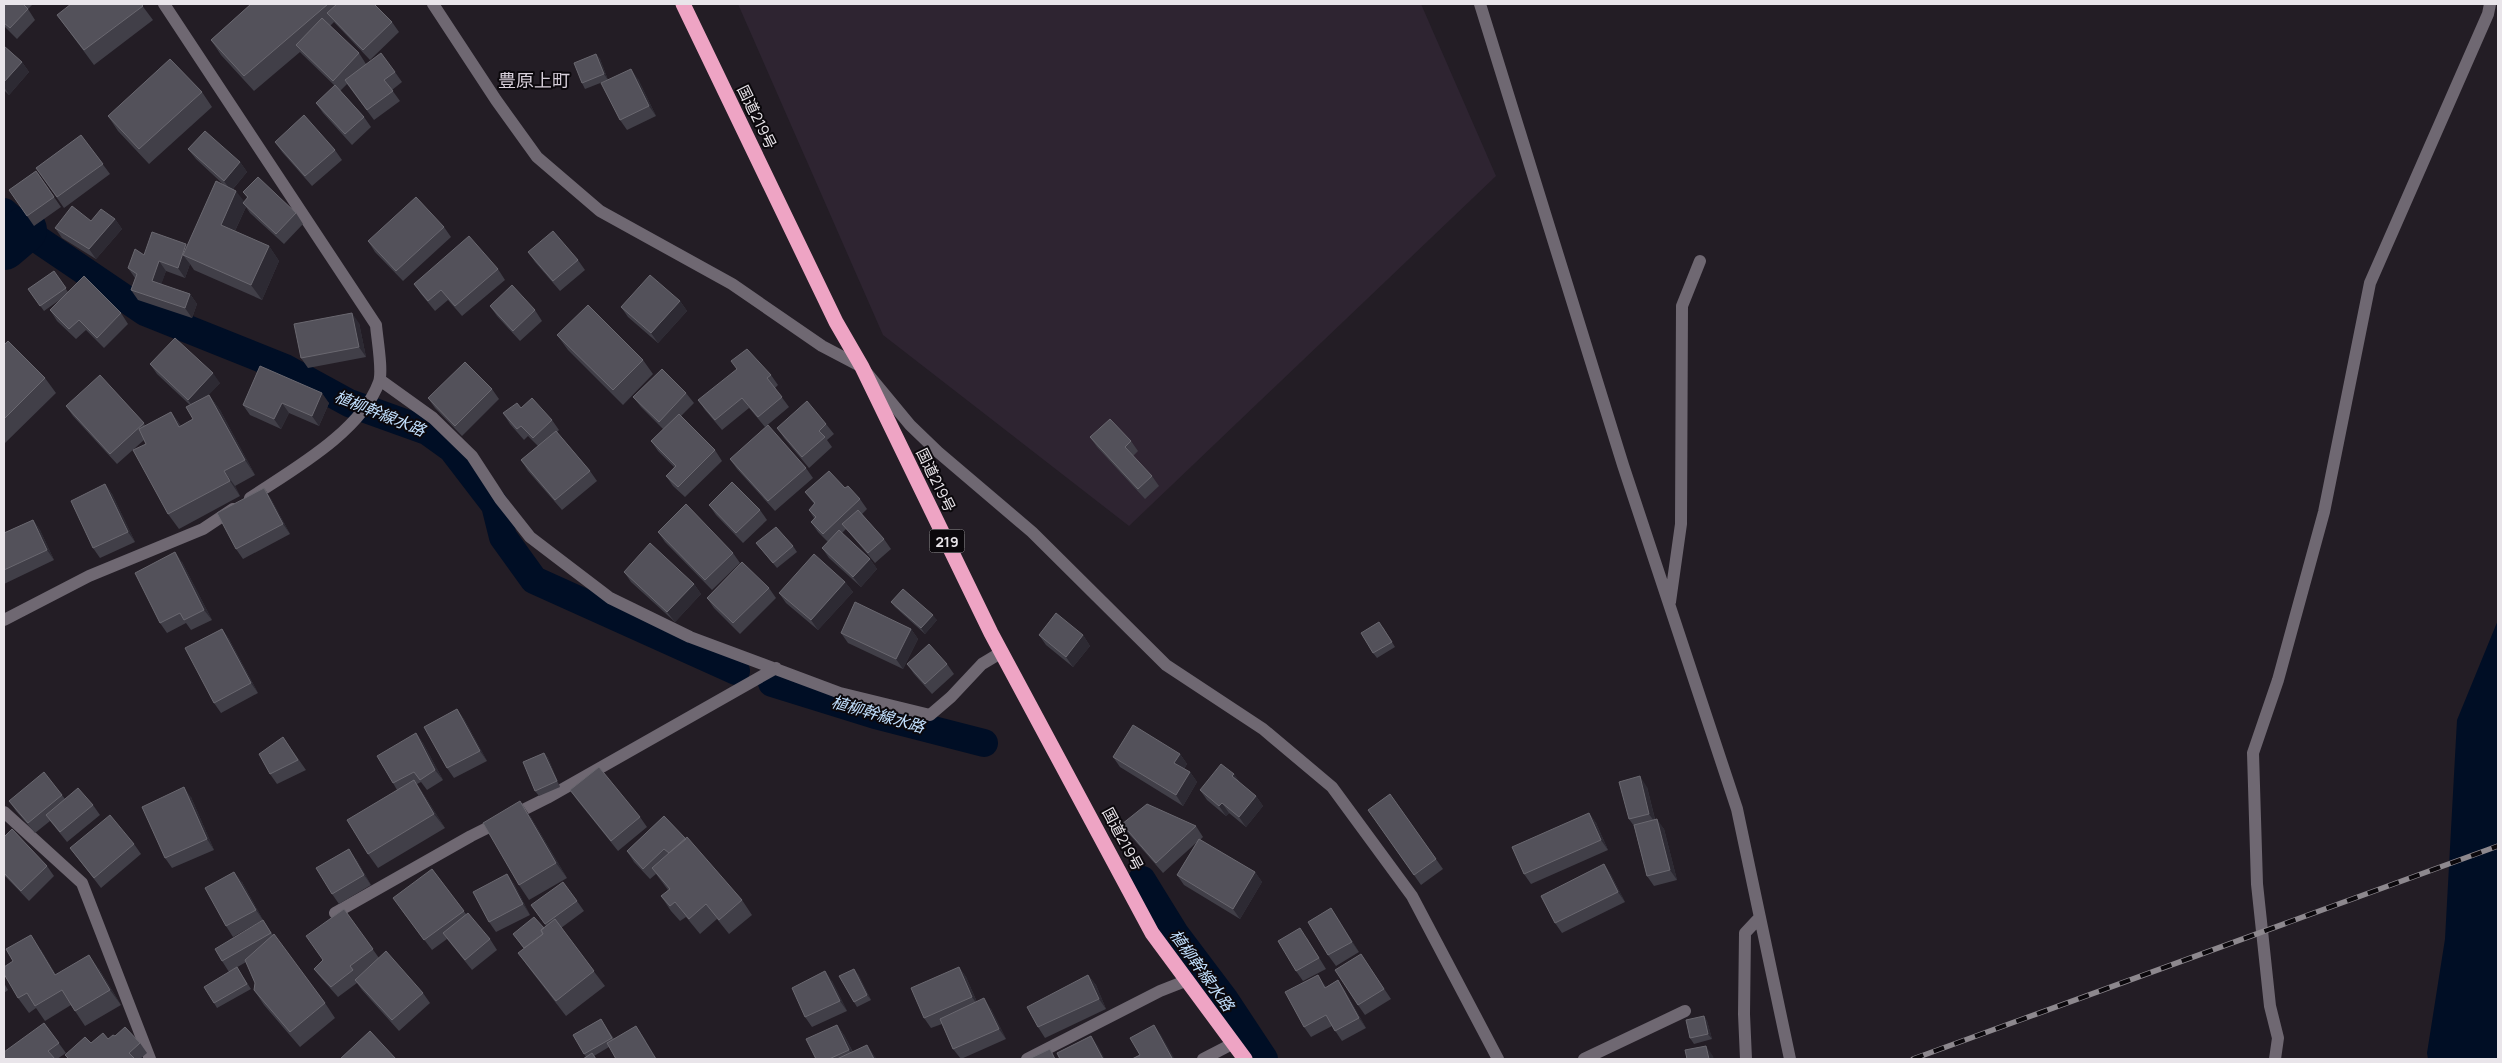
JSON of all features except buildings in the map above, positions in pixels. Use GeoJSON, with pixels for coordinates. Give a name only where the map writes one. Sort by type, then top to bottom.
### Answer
{"type":"FeatureCollection","features":[{"type":"Feature","properties":{"kind":"highway","name":"国道219号"},"geometry":{"type":"LineString","coordinates":[[683,4],[832,313],[862,367],[1002,652],[1152,933],[1245,1059]]}},
{"type":"Feature","properties":{"kind":"street"},"geometry":{"type":"LineString","coordinates":[[4,620],[89,576],[203,529],[326,447],[365,408],[380,380],[376,325],[164,4]]}},
{"type":"Feature","properties":{"kind":"street"},"geometry":{"type":"LineString","coordinates":[[433,4],[496,100],[537,157],[600,211],[732,284],[822,346],[862,367],[910,425],[938,452],[1032,532],[1166,665],[1263,729],[1332,787],[1412,896],[1498,1059]]}},
{"type":"Feature","properties":{"kind":"street"},"geometry":{"type":"LineString","coordinates":[[1480,4],[1623,464],[1737,809],[1790,1059]]}},
{"type":"Feature","properties":{"kind":"street"},"geometry":{"type":"LineString","coordinates":[[2275,1059],[2278,1038],[2270,1006],[2257,884],[2253,753],[2278,680],[2324,512],[2370,283],[2488,14],[2490,4]]}},
{"type":"Feature","properties":{"kind":"street"},"geometry":{"type":"LineString","coordinates":[[1670,605],[1681,524],[1682,306],[1700,262]]}},
{"type":"Feature","properties":{"kind":"street"},"geometry":{"type":"LineString","coordinates":[[380,380],[433,418],[472,456],[500,499],[530,536],[610,598],[690,636],[840,694],[930,715],[951,697],[982,664],[1002,652]]}},
{"type":"Feature","properties":{"kind":"street"},"geometry":{"type":"LineString","coordinates":[[335,913],[471,836],[547,798],[776,668]]}},
{"type":"Feature","properties":{"kind":"street"},"geometry":{"type":"LineString","coordinates":[[4,812],[82,883],[150,1059]]}},
{"type":"Feature","properties":{"kind":"street"},"geometry":{"type":"LineString","coordinates":[[1746,1059],[1744,1014],[1745,933],[1760,917]]}},
{"type":"Feature","properties":{"kind":"street"},"geometry":{"type":"LineString","coordinates":[[1027,1059],[1160,991],[1188,980]]}},
{"type":"Feature","properties":{"kind":"street"},"geometry":{"type":"LineString","coordinates":[[1584,1059],[1685,1011]]}},
{"type":"Feature","properties":{"kind":"street"},"geometry":{"type":"LineString","coordinates":[[1203,1059],[1234,1043]]}},
{"type":"Feature","properties":{"kind":"shaded area"},"geometry":{"type":"Polygon","coordinates":[[[738,4],[1421,4],[1496,176],[1129,526],[883,335],[738,4]]]}},
{"type":"Feature","properties":{"kind":"water"},"geometry":{"type":"Polygon","coordinates":[[[2498,620],[2498,1059],[2428,1059],[2427,1053],[2445,939],[2457,720],[2498,620]]]}},
{"type":"Feature","properties":{"kind":"waterway","name":"植柳幹線水路"},"geometry":{"type":"LineString","coordinates":[[4,212],[24,230],[145,312],[285,368],[349,403],[427,431],[452,449],[495,505],[503,537],[534,580],[736,671]]}},
{"type":"Feature","properties":{"kind":"waterway"},"geometry":{"type":"LineString","coordinates":[[4,247],[24,230]]}},
{"type":"Feature","properties":{"kind":"waterway","name":"植柳幹線水路"},"geometry":{"type":"LineString","coordinates":[[772,683],[875,715],[984,743]]}},
{"type":"Feature","properties":{"kind":"waterway","name":"植柳幹線水路"},"geometry":{"type":"LineString","coordinates":[[1142,880],[1176,935],[1225,1000],[1264,1059]]}},
{"type":"Feature","properties":{"kind":"railway"},"geometry":{"type":"LineString","coordinates":[[1913,1059],[2498,846]]}},
{"type":"Feature","properties":{"kind":"district","name":"豊原上町"},"geometry":{"type":"Point","coordinates":[534,80]}}]}
